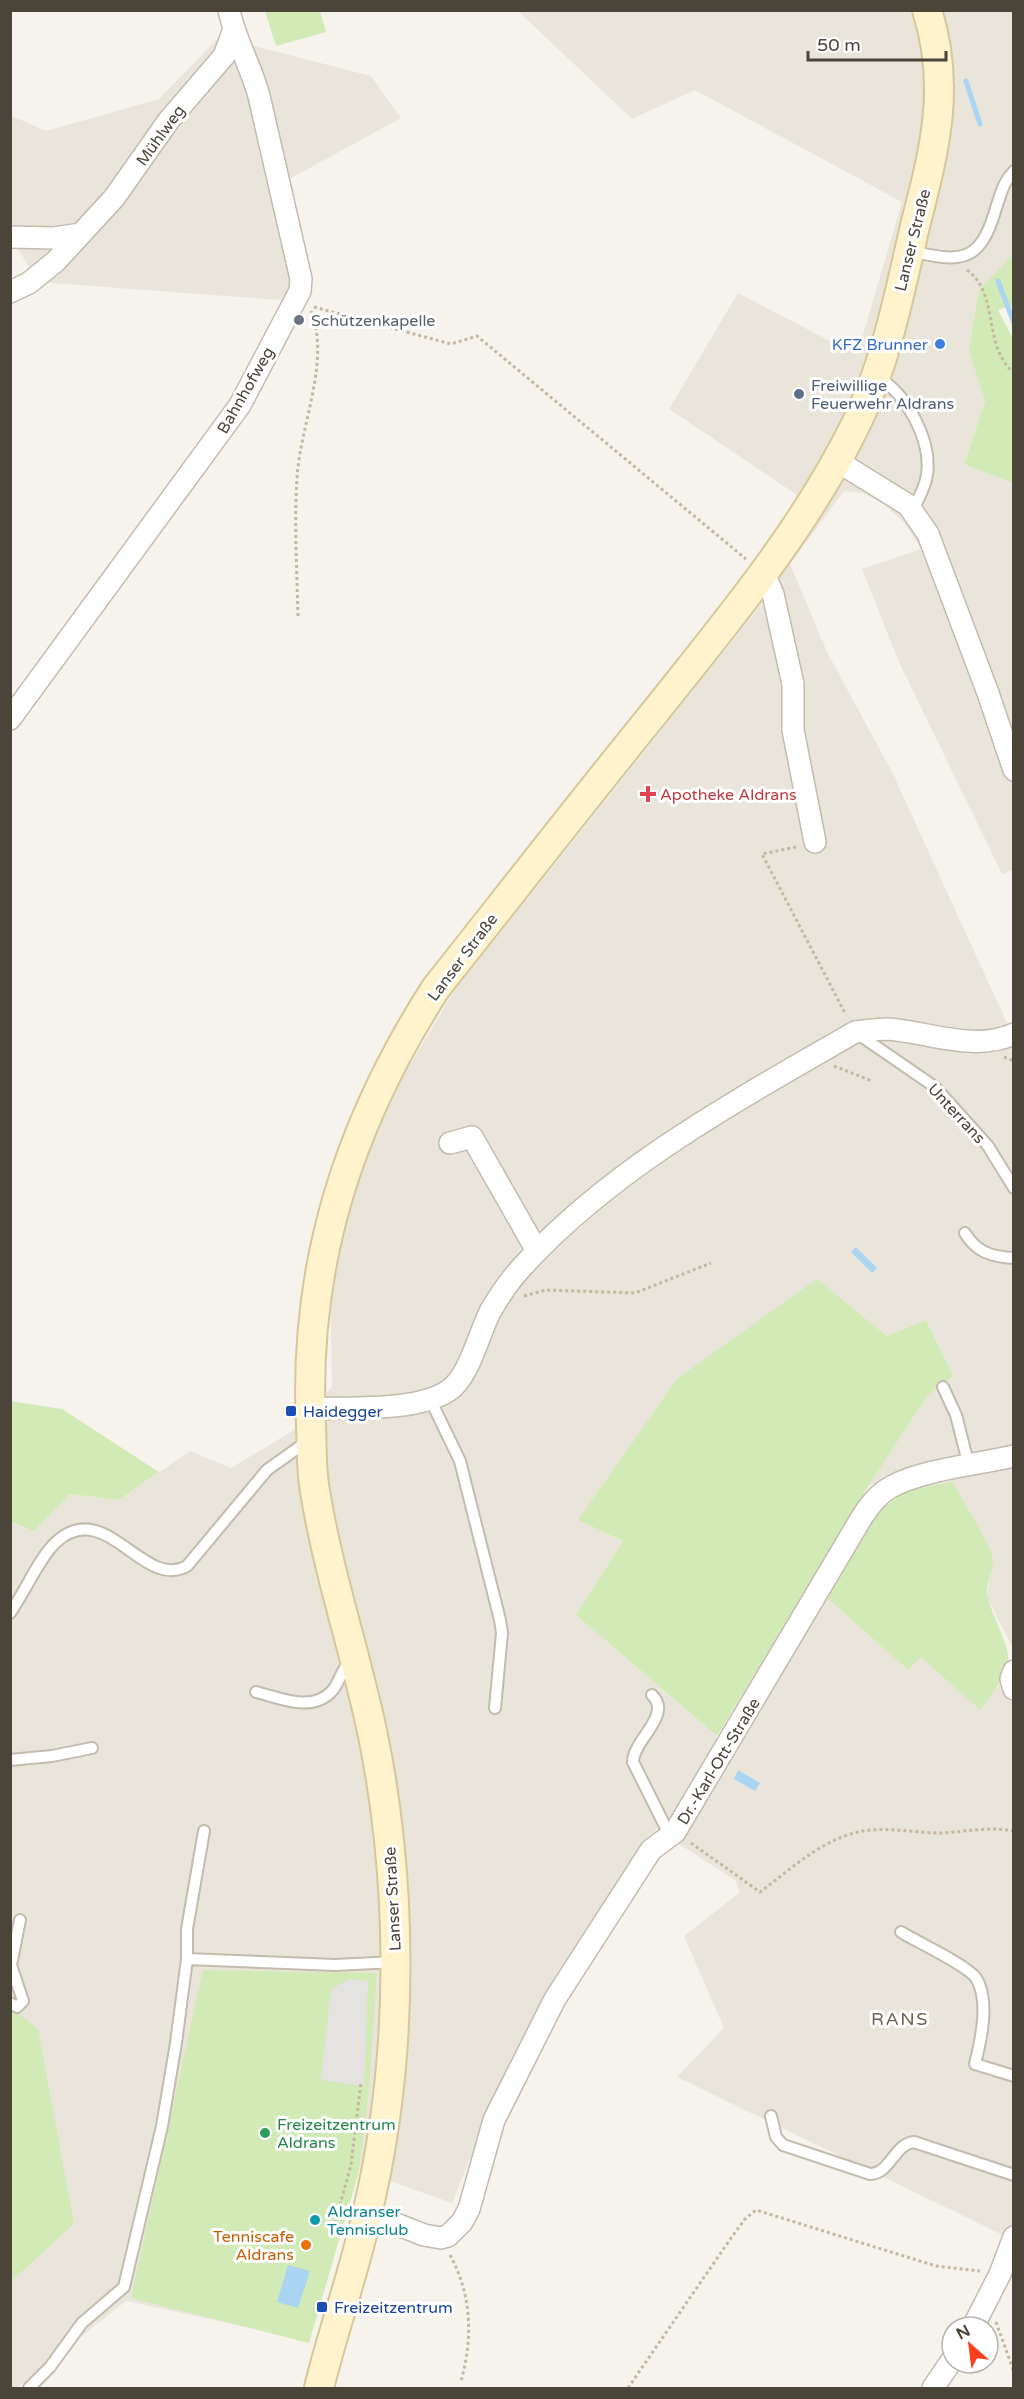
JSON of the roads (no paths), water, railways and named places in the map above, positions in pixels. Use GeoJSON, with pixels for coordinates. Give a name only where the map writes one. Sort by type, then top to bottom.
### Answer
{"type":"FeatureCollection","features":[{"type":"Feature","properties":{"kind":"main road","name":"Lanser Straße"},"geometry":{"type":"LineString","coordinates":[[319,2388],[368,2213],[384,2115],[395,1962],[394,1904],[384,1799],[355,1661],[314,1487],[310,1409],[312,1317],[319,1268],[330,1221],[368,1111],[395,1056],[436,988],[764,574],[837,461],[858,422],[876,376],[935,149],[940,106],[937,52],[927,10]]}},
{"type":"Feature","properties":{"kind":"street","name":"Bahnhofweg"},"geometry":{"type":"LineString","coordinates":[[10,719],[240,405],[300,291],[302,279],[259,96],[251,67],[233,32],[229,10]]}},
{"type":"Feature","properties":{"kind":"street","name":"Mühlweg"},"geometry":{"type":"LineString","coordinates":[[10,292],[42,273],[114,198],[169,120],[224,56],[233,32]]}},
{"type":"Feature","properties":{"kind":"street"},"geometry":{"type":"LineString","coordinates":[[10,237],[54,238],[81,234]]}},
{"type":"Feature","properties":{"kind":"street"},"geometry":{"type":"LineString","coordinates":[[837,461],[893,494],[913,510],[928,534],[988,693],[1014,770]]}},
{"type":"Feature","properties":{"kind":"street"},"geometry":{"type":"LineString","coordinates":[[764,574],[773,594],[793,684],[793,730],[815,842]]}},
{"type":"Feature","properties":{"kind":"street"},"geometry":{"type":"LineString","coordinates":[[310,1409],[404,1404],[430,1400],[450,1390],[461,1378],[490,1312],[520,1268],[577,1213],[661,1149],[855,1032],[886,1029],[973,1041],[1014,1034]]}},
{"type":"Feature","properties":{"kind":"street"},"geometry":{"type":"LineString","coordinates":[[450,1143],[472,1137],[537,1251]]}},
{"type":"Feature","properties":{"kind":"street","name":"Dr.-Karl-Ott-Straße"},"geometry":{"type":"LineString","coordinates":[[368,2213],[424,2235],[441,2238],[455,2231],[469,2209],[494,2120],[555,1999],[651,1850],[673,1834],[862,1517],[876,1498],[891,1487],[910,1479],[1014,1456]]}},
{"type":"Feature","properties":{"kind":"street"},"geometry":{"type":"LineString","coordinates":[[1014,1671],[1011,1679],[1014,1689]]}},
{"type":"Feature","properties":{"kind":"street"},"geometry":{"type":"LineString","coordinates":[[980,2315],[988,2302],[1014,2237]]}},
{"type":"Feature","properties":{"kind":"street"},"geometry":{"type":"LineString","coordinates":[[933,2388],[942,2375]]}},
{"type":"Feature","properties":{"kind":"lane"},"geometry":{"type":"LineString","coordinates":[[909,251],[955,259],[973,252],[992,222],[1003,185],[1014,171]]}},
{"type":"Feature","properties":{"kind":"lane"},"geometry":{"type":"LineString","coordinates":[[876,376],[893,388],[905,402],[925,451],[927,477],[913,510]]}},
{"type":"Feature","properties":{"kind":"lane","name":"Unterrans"},"geometry":{"type":"LineString","coordinates":[[855,1032],[935,1087],[988,1146],[1014,1188]]}},
{"type":"Feature","properties":{"kind":"lane"},"geometry":{"type":"LineString","coordinates":[[965,1233],[983,1252],[1014,1258]]}},
{"type":"Feature","properties":{"kind":"lane"},"geometry":{"type":"LineString","coordinates":[[943,1387],[956,1415],[969,1466]]}},
{"type":"Feature","properties":{"kind":"lane"},"geometry":{"type":"LineString","coordinates":[[430,1400],[460,1461],[500,1620],[502,1633],[495,1708]]}},
{"type":"Feature","properties":{"kind":"lane"},"geometry":{"type":"LineString","coordinates":[[10,1613],[54,1544],[73,1531],[85,1528],[94,1530],[162,1570],[179,1570],[187,1566],[267,1470],[287,1453],[311,1439]]}},
{"type":"Feature","properties":{"kind":"lane"},"geometry":{"type":"LineString","coordinates":[[256,1692],[299,1703],[318,1701],[332,1691],[346,1664],[355,1661]]}},
{"type":"Feature","properties":{"kind":"lane"},"geometry":{"type":"LineString","coordinates":[[652,1695],[658,1702],[659,1712],[635,1749],[633,1762],[673,1834]]}},
{"type":"Feature","properties":{"kind":"lane"},"geometry":{"type":"LineString","coordinates":[[10,1760],[52,1756],[92,1748]]}},
{"type":"Feature","properties":{"kind":"lane"},"geometry":{"type":"LineString","coordinates":[[29,2388],[50,2367],[82,2323],[124,2287],[162,2126],[187,1959],[188,1929],[204,1831]]}},
{"type":"Feature","properties":{"kind":"lane"},"geometry":{"type":"LineString","coordinates":[[10,2004],[16,2007],[23,2001],[11,1965],[20,1920]]}},
{"type":"Feature","properties":{"kind":"lane"},"geometry":{"type":"LineString","coordinates":[[901,1932],[965,1968],[976,1979],[982,2013],[975,2064],[1014,2076]]}},
{"type":"Feature","properties":{"kind":"lane"},"geometry":{"type":"LineString","coordinates":[[187,1959],[304,1964],[395,1962]]}},
{"type":"Feature","properties":{"kind":"lane"},"geometry":{"type":"LineString","coordinates":[[771,2116],[776,2137],[787,2147],[870,2174],[880,2172],[905,2144],[914,2142],[1014,2175]]}},
{"type":"Feature","properties":{"kind":"water"},"geometry":{"type":"Polygon","coordinates":[[[856,1247],[877,1268],[872,1273],[851,1252],[856,1247]]]}},
{"type":"Feature","properties":{"kind":"water"},"geometry":{"type":"Polygon","coordinates":[[[738,1770],[760,1783],[755,1791],[734,1779],[738,1770]]]}},
{"type":"Feature","properties":{"kind":"water"},"geometry":{"type":"Polygon","coordinates":[[[288,2265],[310,2271],[298,2308],[277,2302],[288,2265]]]}},
{"type":"Feature","properties":{"kind":"waterway"},"geometry":{"type":"LineString","coordinates":[[966,81],[980,124]]}},
{"type":"Feature","properties":{"kind":"waterway"},"geometry":{"type":"LineString","coordinates":[[998,281],[1014,323]]}},
{"type":"Feature","properties":{"kind":"place","name":"Schützenkapelle"},"geometry":{"type":"Point","coordinates":[299,320]}},
{"type":"Feature","properties":{"kind":"place","name":"KFZ Brunner"},"geometry":{"type":"Point","coordinates":[940,344]}},
{"type":"Feature","properties":{"kind":"place","name":"Freiwillige Feuerwehr Aldrans"},"geometry":{"type":"Point","coordinates":[799,394]}},
{"type":"Feature","properties":{"kind":"place","name":"Apotheke Aldrans"},"geometry":{"type":"Point","coordinates":[648,794]}},
{"type":"Feature","properties":{"kind":"place","name":"Haidegger"},"geometry":{"type":"Point","coordinates":[291,1411]}},
{"type":"Feature","properties":{"kind":"place","name":"Freizeitzentrum Aldrans"},"geometry":{"type":"Point","coordinates":[265,2133]}},
{"type":"Feature","properties":{"kind":"place","name":"Aldranser Tennisclub"},"geometry":{"type":"Point","coordinates":[315,2220]}},
{"type":"Feature","properties":{"kind":"place","name":"Tenniscafe Aldrans"},"geometry":{"type":"Point","coordinates":[306,2245]}},
{"type":"Feature","properties":{"kind":"place","name":"Freizeitzentrum"},"geometry":{"type":"Point","coordinates":[322,2307]}},
{"type":"Feature","properties":{"kind":"district","name":"RANS"},"geometry":{"type":"Point","coordinates":[900,2019]}}]}
